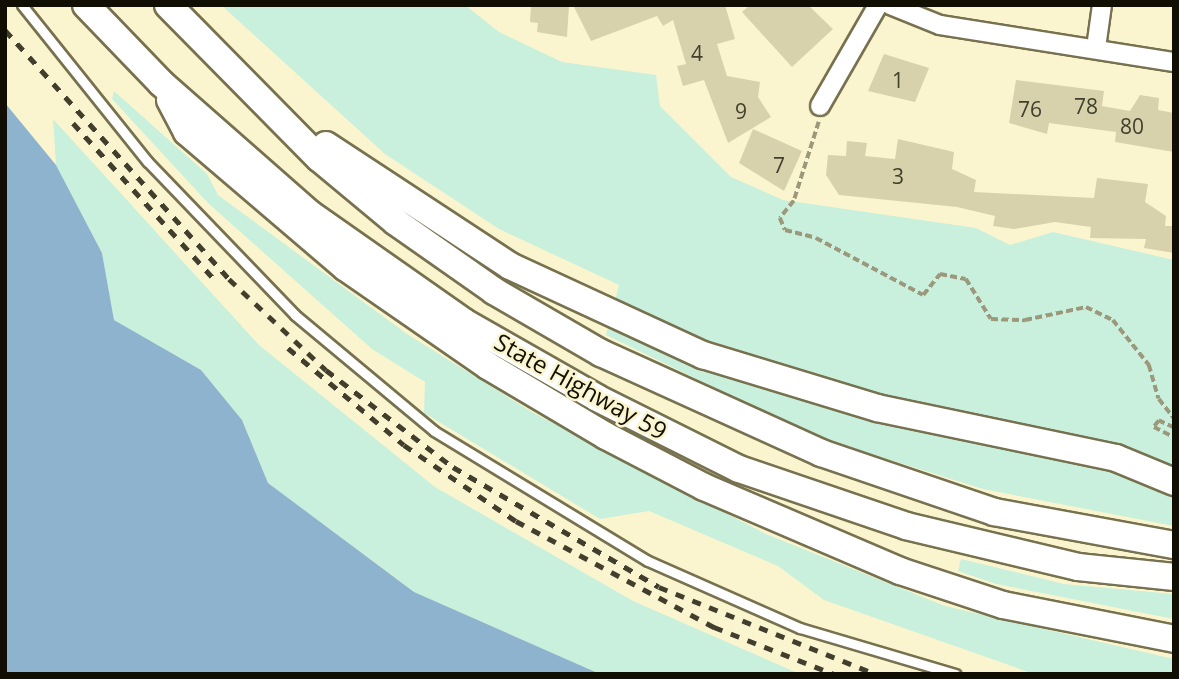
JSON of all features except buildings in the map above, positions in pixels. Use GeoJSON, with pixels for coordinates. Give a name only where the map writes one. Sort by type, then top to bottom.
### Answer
{"type":"FeatureCollection","features":[{"type":"Feature","properties":{"kind":"main road","name":"State Highway 59"},"geometry":{"type":"LineString","coordinates":[[86,5],[161,83],[310,214],[464,322],[739,469],[919,529],[1078,567],[1174,577]]}},
{"type":"Feature","properties":{"kind":"main road","name":"State Highway 59"},"geometry":{"type":"LineString","coordinates":[[169,5],[257,99],[396,222],[494,291],[601,353],[821,453],[982,509],[1174,545]]}},
{"type":"Feature","properties":{"kind":"main road"},"geometry":{"type":"LineString","coordinates":[[161,83],[187,132],[335,259],[488,366],[606,436],[704,487],[900,571],[1027,611],[1174,639]]}},
{"type":"Feature","properties":{"kind":"main road"},"geometry":{"type":"LineString","coordinates":[[257,99],[510,266],[634,328],[774,379],[1116,458],[1174,482]]}},
{"type":"Feature","properties":{"kind":"street"},"geometry":{"type":"LineString","coordinates":[[820,106],[878,5]]}},
{"type":"Feature","properties":{"kind":"street"},"geometry":{"type":"LineString","coordinates":[[890,5],[940,25],[1174,62]]}},
{"type":"Feature","properties":{"kind":"street"},"geometry":{"type":"LineString","coordinates":[[1096,48],[1102,5]]}},
{"type":"Feature","properties":{"kind":"lane"},"geometry":{"type":"LineString","coordinates":[[22,5],[148,162],[295,315],[434,430],[648,561],[800,628],[955,674]]}},
{"type":"Feature","properties":{"kind":"path"},"geometry":{"type":"LineString","coordinates":[[820,106],[818,131],[782,227],[899,277],[923,295],[940,274],[966,279],[991,319],[1025,320],[1086,307],[1113,320],[1149,365],[1159,400],[1174,418]]}},
{"type":"Feature","properties":{"kind":"path"},"geometry":{"type":"LineString","coordinates":[[1174,428],[1159,421],[1154,427],[1174,437]]}},
{"type":"Feature","properties":{"kind":"green space"},"geometry":{"type":"Polygon","coordinates":[[[221,5],[465,5],[499,32],[562,62],[656,75],[660,106],[731,177],[783,200],[976,228],[1010,245],[1053,232],[1174,260],[1174,526],[983,489],[817,437],[606,335],[619,285],[499,229],[385,154],[221,5]]]}},
{"type":"Feature","properties":{"kind":"green space"},"geometry":{"type":"Polygon","coordinates":[[[114,91],[207,174],[218,195],[407,334],[532,412],[766,534],[945,606],[1174,659],[1174,674],[1034,674],[824,600],[778,566],[649,511],[600,519],[424,413],[425,382],[372,349],[209,204],[112,99],[114,91]]]}},
{"type":"Feature","properties":{"kind":"green space"},"geometry":{"type":"Polygon","coordinates":[[[53,119],[259,345],[435,487],[633,601],[800,674],[600,674],[414,592],[268,483],[242,420],[201,370],[114,320],[102,253],[56,165],[53,119]]]}},
{"type":"Feature","properties":{"kind":"green space"},"geometry":{"type":"Polygon","coordinates":[[[961,559],[1064,584],[1174,594],[1174,619],[996,584],[958,571],[961,559]]]}},
{"type":"Feature","properties":{"kind":"water"},"geometry":{"type":"Polygon","coordinates":[[[5,103],[56,165],[102,253],[114,320],[201,370],[242,420],[268,483],[414,592],[600,674],[5,674],[5,103]]]}},
{"type":"Feature","properties":{"kind":"railway"},"geometry":{"type":"LineString","coordinates":[[5,30],[229,279],[326,370],[453,467],[659,587],[875,674]]}},
{"type":"Feature","properties":{"kind":"railway"},"geometry":{"type":"LineString","coordinates":[[73,123],[216,281]]}},
{"type":"Feature","properties":{"kind":"railway"},"geometry":{"type":"LineString","coordinates":[[288,348],[404,445],[516,521],[714,627],[834,674]]}}]}
